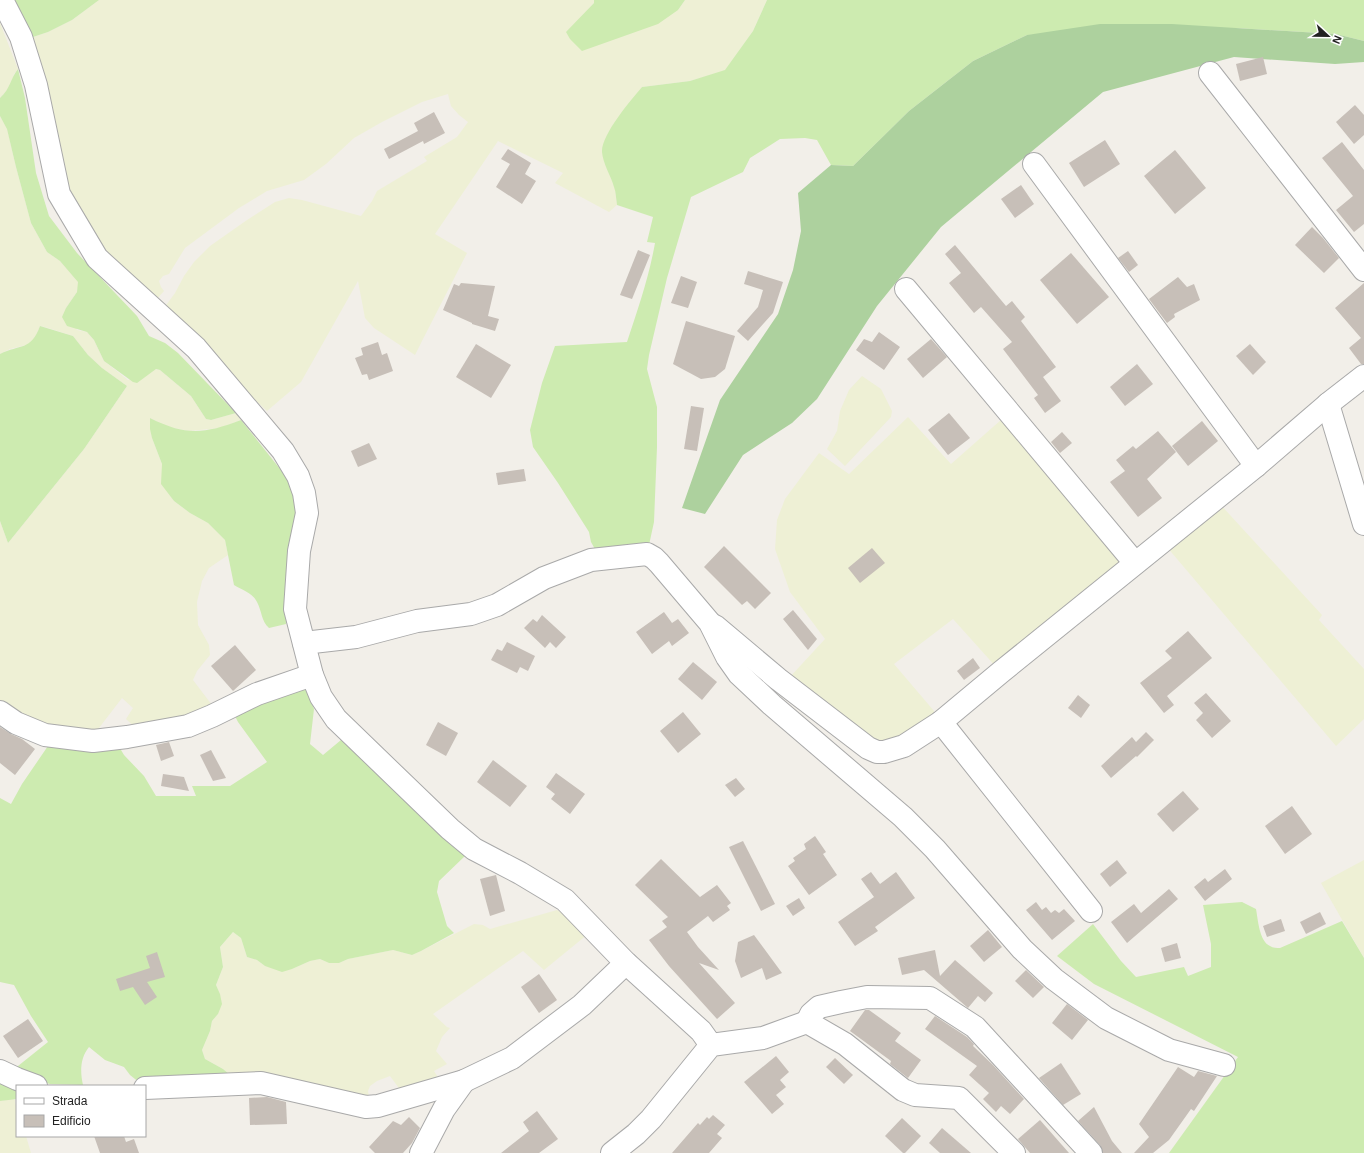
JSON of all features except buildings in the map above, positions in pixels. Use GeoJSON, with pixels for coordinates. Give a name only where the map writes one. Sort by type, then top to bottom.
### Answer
{"type":"FeatureCollection","features":[{"type":"Feature","properties":{"kind":"street"},"geometry":{"type":"LineString","coordinates":[[2,0],[21,37],[36,85],[59,194],[97,258],[196,348],[283,451],[298,476],[304,493],[307,514],[299,551],[295,609],[312,675],[321,697],[336,719],[450,829],[474,849],[520,873],[565,900],[626,963],[701,1031],[711,1045]]}},
{"type":"Feature","properties":{"kind":"street"},"geometry":{"type":"LineString","coordinates":[[1210,73],[1364,270]]}},
{"type":"Feature","properties":{"kind":"street"},"geometry":{"type":"LineString","coordinates":[[1034,164],[1256,466]]}},
{"type":"Feature","properties":{"kind":"street"},"geometry":{"type":"LineString","coordinates":[[906,289],[1135,563]]}},
{"type":"Feature","properties":{"kind":"street"},"geometry":{"type":"LineString","coordinates":[[304,643],[356,637],[417,621],[471,614],[497,605],[544,578],[592,560],[647,554],[659,563],[710,623],[778,679],[868,748],[878,752],[884,752],[904,746],[941,722],[1000,672],[1256,466],[1328,404],[1364,376]]}},
{"type":"Feature","properties":{"kind":"street"},"geometry":{"type":"LineString","coordinates":[[1328,404],[1364,524]]}},
{"type":"Feature","properties":{"kind":"street"},"geometry":{"type":"LineString","coordinates":[[710,623],[727,657],[739,674],[772,705],[903,817],[935,849],[1022,949],[1054,980],[1106,1018],[1141,1036],[1169,1050],[1224,1065]]}},
{"type":"Feature","properties":{"kind":"street"},"geometry":{"type":"LineString","coordinates":[[0,712],[16,723],[45,735],[93,741],[127,737],[188,726],[257,694],[312,675]]}},
{"type":"Feature","properties":{"kind":"street"},"geometry":{"type":"LineString","coordinates":[[941,722],[1091,911]]}},
{"type":"Feature","properties":{"kind":"street"},"geometry":{"type":"LineString","coordinates":[[146,1088],[261,1083],[366,1107],[378,1106],[464,1081],[512,1058],[582,1005],[626,963]]}},
{"type":"Feature","properties":{"kind":"street"},"geometry":{"type":"LineString","coordinates":[[612,1153],[636,1134],[651,1119],[711,1045],[763,1038],[807,1022],[811,1014],[819,1007],[867,997],[930,998],[975,1027],[1091,1153]]}},
{"type":"Feature","properties":{"kind":"street"},"geometry":{"type":"LineString","coordinates":[[807,1022],[845,1044],[903,1090],[916,1095],[959,1098],[1014,1153]]}},
{"type":"Feature","properties":{"kind":"street"},"geometry":{"type":"LineString","coordinates":[[0,1071],[33,1085]]}},
{"type":"Feature","properties":{"kind":"street"},"geometry":{"type":"LineString","coordinates":[[420,1153],[444,1109],[464,1081]]}},
{"type":"Feature","properties":{"kind":"green space"},"geometry":{"type":"Polygon","coordinates":[[[8,0],[99,0],[72,20],[48,32],[27,39],[8,0]]]}},
{"type":"Feature","properties":{"kind":"green space"},"geometry":{"type":"Polygon","coordinates":[[[99,0],[594,0],[594,3],[581,17],[678,10],[685,0],[767,0],[753,31],[725,71],[690,81],[642,87],[604,161],[615,188],[617,205],[609,212],[555,183],[563,173],[498,141],[435,234],[467,253],[415,355],[374,328],[365,318],[358,281],[301,382],[267,411],[241,387],[164,308],[175,293],[184,276],[194,262],[210,246],[275,202],[289,198],[302,200],[361,216],[377,191],[427,161],[424,157],[457,137],[468,122],[451,106],[448,94],[422,102],[382,122],[354,138],[326,164],[304,180],[267,191],[239,208],[185,248],[169,274],[163,276],[159,281],[164,291],[156,300],[126,280],[75,211],[27,39],[48,32],[72,20],[99,0]]]}},
{"type":"Feature","properties":{"kind":"green space"},"geometry":{"type":"Polygon","coordinates":[[[594,0],[685,0],[678,10],[658,24],[582,51],[570,39],[566,32],[594,3],[594,0]]]}},
{"type":"Feature","properties":{"kind":"green space"},"geometry":{"type":"Polygon","coordinates":[[[767,0],[1364,0],[1364,41],[1336,34],[1236,28],[1027,35],[973,61],[909,111],[853,166],[831,165],[817,140],[805,138],[780,139],[750,158],[743,172],[691,197],[667,278],[647,369],[657,407],[654,522],[649,545],[596,551],[591,542],[589,532],[533,447],[530,430],[542,383],[555,346],[627,342],[650,268],[655,243],[647,242],[653,217],[617,205],[615,189],[605,165],[602,152],[603,145],[611,127],[642,87],[690,81],[725,70],[753,31],[767,0]]]}},
{"type":"Feature","properties":{"kind":"green space"},"geometry":{"type":"Polygon","coordinates":[[[0,23],[18,69],[14,74],[10,87],[0,98],[0,23]]]}},
{"type":"Feature","properties":{"kind":"green space"},"geometry":{"type":"Polygon","coordinates":[[[1100,24],[1172,24],[1336,34],[1364,41],[1364,62],[1335,64],[1234,57],[1103,92],[941,227],[877,306],[817,399],[792,423],[743,455],[705,514],[682,508],[720,400],[778,314],[793,270],[801,231],[798,193],[831,165],[853,166],[909,111],[973,61],[1027,35],[1100,24]]]}},
{"type":"Feature","properties":{"kind":"green space"},"geometry":{"type":"Polygon","coordinates":[[[18,69],[25,98],[36,173],[49,216],[77,253],[137,316],[149,336],[165,343],[178,353],[236,413],[211,420],[206,419],[191,396],[160,370],[156,369],[137,383],[133,382],[104,361],[94,340],[87,332],[67,326],[62,317],[66,308],[77,292],[78,282],[60,261],[47,252],[31,223],[7,129],[0,116],[0,98],[6,91],[18,69]]]}},
{"type":"Feature","properties":{"kind":"green space"},"geometry":{"type":"Polygon","coordinates":[[[0,116],[7,128],[31,223],[47,252],[60,261],[79,282],[77,292],[66,308],[77,330],[87,332],[94,340],[104,361],[128,380],[156,369],[160,370],[191,396],[206,419],[211,420],[236,413],[241,420],[220,428],[189,431],[168,427],[150,418],[152,438],[162,464],[162,484],[174,501],[190,513],[208,523],[225,540],[228,555],[209,568],[202,581],[197,602],[198,625],[209,645],[210,655],[197,671],[193,680],[215,709],[137,729],[126,719],[133,708],[122,698],[92,737],[59,733],[0,707],[0,521],[8,543],[84,449],[127,386],[102,368],[88,355],[73,336],[48,328],[40,326],[36,336],[30,344],[10,349],[0,354],[0,116]]]}},
{"type":"Feature","properties":{"kind":"green space"},"geometry":{"type":"Polygon","coordinates":[[[40,326],[73,336],[88,355],[102,368],[127,386],[84,449],[8,543],[0,521],[0,354],[29,343],[37,334],[40,326]]]}},
{"type":"Feature","properties":{"kind":"green space"},"geometry":{"type":"Polygon","coordinates":[[[862,376],[881,389],[892,411],[891,417],[845,466],[827,449],[837,431],[840,411],[849,390],[862,376]]]}},
{"type":"Feature","properties":{"kind":"green space"},"geometry":{"type":"Polygon","coordinates":[[[1010,412],[1135,563],[997,668],[953,619],[894,664],[934,711],[933,720],[909,739],[876,746],[789,678],[825,639],[790,592],[775,549],[777,520],[785,499],[819,453],[849,474],[908,417],[951,464],[1010,412]]]}},
{"type":"Feature","properties":{"kind":"green space"},"geometry":{"type":"Polygon","coordinates":[[[150,418],[174,428],[195,431],[216,428],[241,420],[292,484],[297,505],[285,582],[286,624],[269,628],[266,625],[259,605],[255,599],[250,594],[234,585],[225,540],[208,523],[190,513],[174,501],[161,484],[162,464],[152,438],[150,418]]]}},
{"type":"Feature","properties":{"kind":"green space"},"geometry":{"type":"Polygon","coordinates":[[[1219,503],[1322,615],[1319,620],[1364,669],[1364,719],[1336,746],[1166,546],[1219,503]]]}},
{"type":"Feature","properties":{"kind":"green space"},"geometry":{"type":"Polygon","coordinates":[[[305,685],[314,709],[310,744],[323,755],[341,740],[465,856],[439,881],[437,892],[447,926],[454,933],[412,955],[393,950],[348,959],[339,963],[329,963],[320,959],[310,961],[282,972],[247,957],[241,938],[233,932],[220,947],[223,967],[216,985],[222,1004],[218,1014],[212,1021],[210,1031],[202,1050],[205,1059],[229,1074],[140,1083],[130,1075],[124,1067],[105,1060],[89,1047],[82,1060],[81,1075],[83,1085],[50,1084],[34,1080],[13,1070],[48,1042],[31,1016],[14,985],[0,982],[0,798],[11,804],[22,784],[50,743],[118,745],[124,755],[144,776],[156,796],[196,796],[192,786],[230,786],[267,762],[238,722],[232,710],[305,685]]]}},
{"type":"Feature","properties":{"kind":"green space"},"geometry":{"type":"Polygon","coordinates":[[[1364,860],[1364,958],[1321,883],[1364,860]]]}},
{"type":"Feature","properties":{"kind":"green space"},"geometry":{"type":"Polygon","coordinates":[[[1242,902],[1256,909],[1261,935],[1263,940],[1271,947],[1280,948],[1342,921],[1364,958],[1364,1153],[1169,1153],[1238,1057],[1094,984],[1057,956],[1093,924],[1121,961],[1136,977],[1184,967],[1188,976],[1211,967],[1211,944],[1203,905],[1242,902]]]}},
{"type":"Feature","properties":{"kind":"green space"},"geometry":{"type":"Polygon","coordinates":[[[557,910],[570,918],[588,934],[544,970],[523,951],[433,1014],[450,1028],[442,1037],[436,1051],[447,1064],[434,1071],[441,1082],[404,1095],[390,1076],[377,1081],[370,1086],[368,1091],[370,1101],[229,1074],[205,1059],[202,1050],[210,1031],[212,1021],[218,1014],[220,994],[216,985],[223,967],[220,947],[233,932],[241,938],[247,957],[257,960],[265,966],[292,969],[310,961],[320,959],[329,963],[339,963],[348,959],[393,950],[412,955],[474,924],[483,925],[490,929],[557,910]]]}},
{"type":"Feature","properties":{"kind":"green space"},"geometry":{"type":"Polygon","coordinates":[[[0,1084],[16,1086],[16,1099],[0,1101],[0,1084]]]}},
{"type":"Feature","properties":{"kind":"green space"},"geometry":{"type":"Polygon","coordinates":[[[15,1100],[16,1137],[26,1137],[31,1153],[0,1153],[0,1101],[15,1100]]]}}]}
